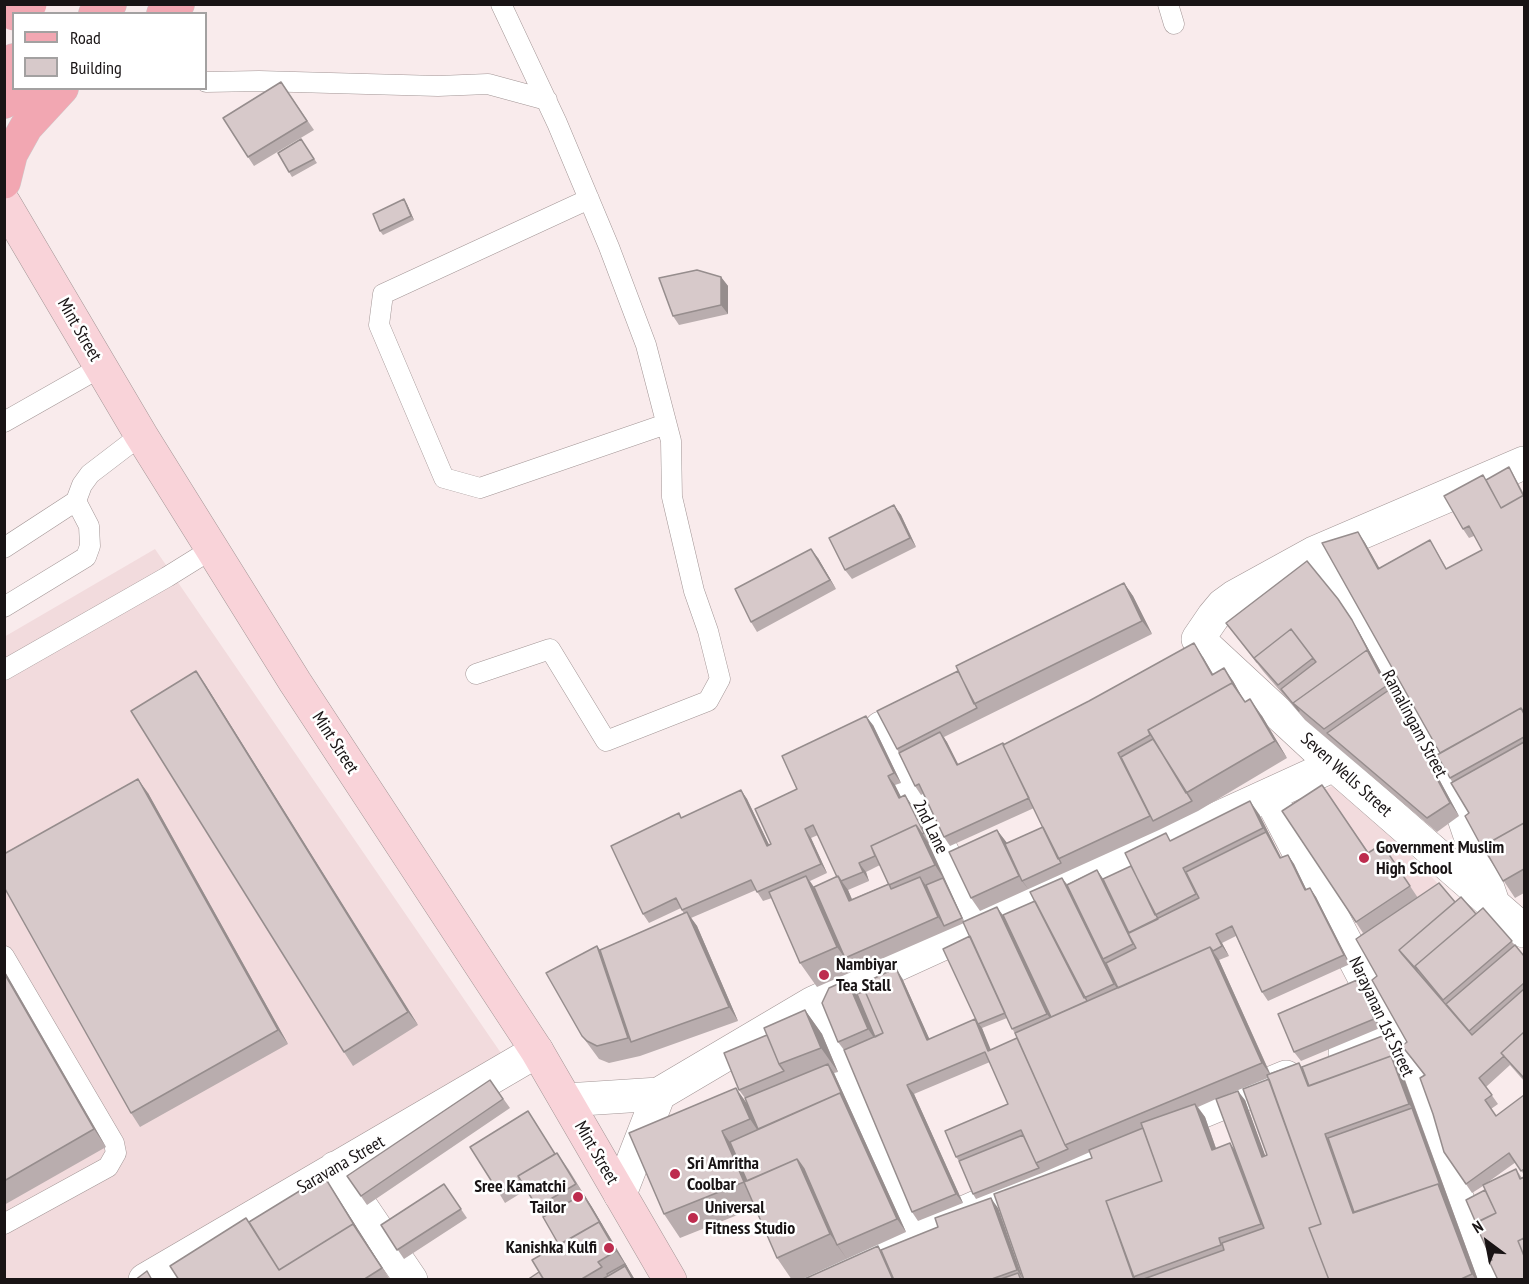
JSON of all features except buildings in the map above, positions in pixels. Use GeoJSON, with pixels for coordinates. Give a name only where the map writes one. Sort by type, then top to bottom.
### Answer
{"type":"FeatureCollection","features":[{"type":"Feature","properties":{"kind":"main road"},"geometry":{"type":"LineString","coordinates":[[17,12],[30,4]]}},
{"type":"Feature","properties":{"kind":"main road"},"geometry":{"type":"LineString","coordinates":[[97,12],[110,4]]}},
{"type":"Feature","properties":{"kind":"main road"},"geometry":{"type":"LineString","coordinates":[[4,102],[26,90]]}},
{"type":"Feature","properties":{"kind":"main road"},"geometry":{"type":"LineString","coordinates":[[4,182],[12,154],[26,127],[60,90]]}},
{"type":"Feature","properties":{"kind":"street","name":"Mint Street"},"geometry":{"type":"LineString","coordinates":[[4,203],[141,435],[301,692],[537,1051],[670,1280]]}},
{"type":"Feature","properties":{"kind":"street"},"geometry":{"type":"LineString","coordinates":[[1314,554],[1524,463]]}},
{"type":"Feature","properties":{"kind":"street","name":"Seven Wells Street"},"geometry":{"type":"LineString","coordinates":[[1314,554],[1223,605],[1198,639],[1334,765],[1524,931]]}},
{"type":"Feature","properties":{"kind":"street","name":"Ramalingam Street"},"geometry":{"type":"LineString","coordinates":[[1314,554],[1406,703],[1464,818],[1493,904]]}},
{"type":"Feature","properties":{"kind":"street","name":"2nd Lane"},"geometry":{"type":"LineString","coordinates":[[880,728],[979,926]]}},
{"type":"Feature","properties":{"kind":"street"},"geometry":{"type":"LineString","coordinates":[[566,1100],[659,1094],[813,1003],[1334,765]]}},
{"type":"Feature","properties":{"kind":"street","name":"Narayanan 1st Street"},"geometry":{"type":"LineString","coordinates":[[1269,795],[1393,1034],[1489,1280]]}},
{"type":"Feature","properties":{"kind":"street"},"geometry":{"type":"LineString","coordinates":[[813,1003],[917,1233]]}},
{"type":"Feature","properties":{"kind":"street"},"geometry":{"type":"LineString","coordinates":[[819,1280],[917,1233],[1070,1166],[1393,1034]]}},
{"type":"Feature","properties":{"kind":"street","name":"Saravana Street"},"geometry":{"type":"LineString","coordinates":[[157,1276],[334,1168],[537,1051]]}},
{"type":"Feature","properties":{"kind":"street"},"geometry":{"type":"LineString","coordinates":[[620,1194],[659,1094]]}},
{"type":"Feature","properties":{"kind":"street"},"geometry":{"type":"LineString","coordinates":[[334,1168],[411,1280]]}},
{"type":"Feature","properties":{"kind":"lane"},"geometry":{"type":"LineString","coordinates":[[476,674],[550,649],[606,741],[708,701],[720,679],[708,631],[694,591],[672,497],[671,441],[646,345],[609,247],[547,100],[501,4]]}},
{"type":"Feature","properties":{"kind":"lane"},"geometry":{"type":"LineString","coordinates":[[1168,4],[1174,24]]}},
{"type":"Feature","properties":{"kind":"lane"},"geometry":{"type":"LineString","coordinates":[[207,82],[259,81],[438,86],[488,84],[547,100]]}},
{"type":"Feature","properties":{"kind":"lane"},"geometry":{"type":"LineString","coordinates":[[589,199],[382,294],[378,324],[444,478],[480,489],[666,424]]}},
{"type":"Feature","properties":{"kind":"lane"},"geometry":{"type":"LineString","coordinates":[[4,422],[101,368]]}},
{"type":"Feature","properties":{"kind":"lane"},"geometry":{"type":"LineString","coordinates":[[4,548],[76,501],[82,485],[90,474],[141,435]]}},
{"type":"Feature","properties":{"kind":"lane"},"geometry":{"type":"LineString","coordinates":[[4,607],[86,557],[90,546],[89,526],[76,501]]}},
{"type":"Feature","properties":{"kind":"lane"},"geometry":{"type":"LineString","coordinates":[[4,670],[212,549]]}},
{"type":"Feature","properties":{"kind":"lane"},"geometry":{"type":"LineString","coordinates":[[4,956],[114,1143],[116,1153],[108,1167],[4,1224]]}},
{"type":"Feature","properties":{"kind":"shaded area"},"geometry":{"type":"Polygon","coordinates":[[[155,549],[503,1056],[139,1279],[5,1279],[4,637],[155,549]]]}},
{"type":"Feature","properties":{"kind":"shaded area","name":"Government Muslim High School"},"geometry":{"type":"Polygon","coordinates":[[[1340,782],[1446,892],[1370,942],[1282,812],[1340,782]]]}},
{"type":"Feature","properties":{"kind":"place","name":"Government Muslim High School"},"geometry":{"type":"Point","coordinates":[1364,858]}},
{"type":"Feature","properties":{"kind":"place","name":"Nambiyar Tea Stall"},"geometry":{"type":"Point","coordinates":[824,975]}},
{"type":"Feature","properties":{"kind":"place","name":"Sri Amritha Coolbar"},"geometry":{"type":"Point","coordinates":[675,1174]}},
{"type":"Feature","properties":{"kind":"place","name":"Sree Kamatchi Tailor"},"geometry":{"type":"Point","coordinates":[578,1197]}},
{"type":"Feature","properties":{"kind":"place","name":"Universal Fitness Studio"},"geometry":{"type":"Point","coordinates":[693,1218]}},
{"type":"Feature","properties":{"kind":"place","name":"Kanishka Kulfi"},"geometry":{"type":"Point","coordinates":[609,1248]}}]}
